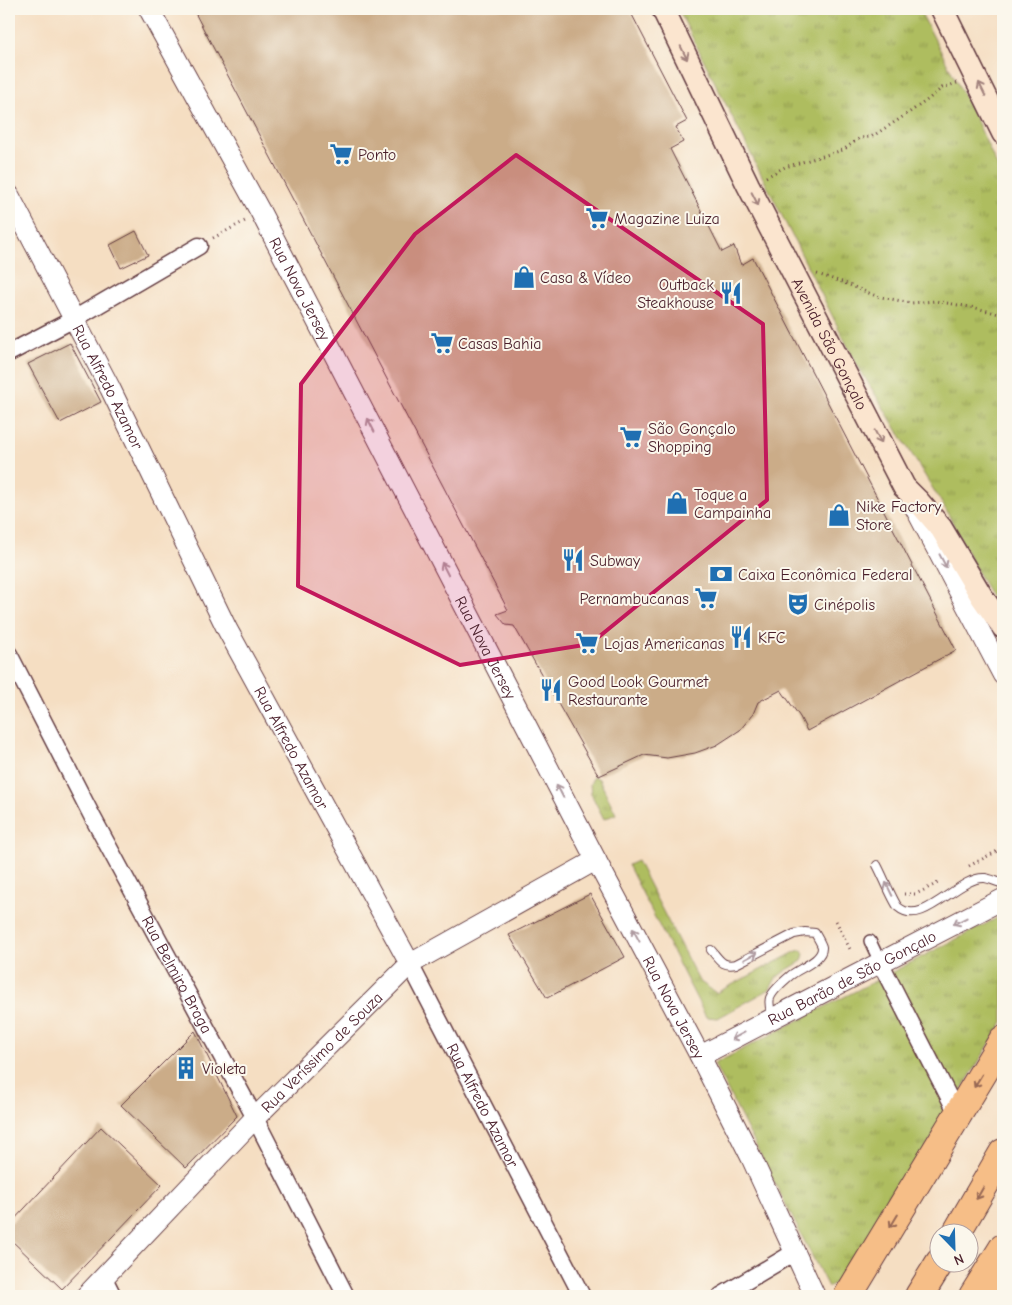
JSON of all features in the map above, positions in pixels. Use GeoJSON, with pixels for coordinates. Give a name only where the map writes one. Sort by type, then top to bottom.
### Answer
{"type":"FeatureCollection","features":[{"type":"Feature","properties":{"kind":"highway"},"geometry":{"type":"LineString","coordinates":[[848,1296],[1003,1040]]}},
{"type":"Feature","properties":{"kind":"highway"},"geometry":{"type":"LineString","coordinates":[[963,1222],[1003,1153]]}},
{"type":"Feature","properties":{"kind":"highway"},"geometry":{"type":"LineString","coordinates":[[973,1296],[1003,1248]]}},
{"type":"Feature","properties":{"kind":"highway"},"geometry":{"type":"LineString","coordinates":[[919,1296],[934,1272]]}},
{"type":"Feature","properties":{"kind":"highway"},"geometry":{"type":"LineString","coordinates":[[999,1296],[1003,1290]]}},
{"type":"Feature","properties":{"kind":"main road","name":"Avenida São Gonçalo"},"geometry":{"type":"LineString","coordinates":[[663,9],[748,185],[904,487]]}},
{"type":"Feature","properties":{"kind":"main road"},"geometry":{"type":"LineString","coordinates":[[942,9],[1003,133]]}},
{"type":"Feature","properties":{"kind":"main road"},"geometry":{"type":"LineString","coordinates":[[904,487],[941,528],[982,597],[1003,628]]}},
{"type":"Feature","properties":{"kind":"street","name":"Rua Nova Jersey"},"geometry":{"type":"LineString","coordinates":[[149,9],[261,213],[596,860],[700,1056],[751,1157],[795,1252],[818,1295]]}},
{"type":"Feature","properties":{"kind":"street","name":"Rua Alfredo Azamor"},"geometry":{"type":"LineString","coordinates":[[9,195],[110,388],[227,628],[410,964],[582,1296]]}},
{"type":"Feature","properties":{"kind":"street"},"geometry":{"type":"LineString","coordinates":[[9,353],[74,319],[199,246]]}},
{"type":"Feature","properties":{"kind":"street","name":"Avenida São Gonçalo"},"geometry":{"type":"LineString","coordinates":[[904,487],[1003,675]]}},
{"type":"Feature","properties":{"kind":"street","name":"Rua Belmiro Braga"},"geometry":{"type":"LineString","coordinates":[[9,654],[93,818],[255,1118],[346,1296]]}},
{"type":"Feature","properties":{"kind":"street","name":"Rua Veríssimo de Souza"},"geometry":{"type":"LineString","coordinates":[[86,1296],[109,1287],[255,1118],[410,964],[596,860]]}},
{"type":"Feature","properties":{"kind":"street","name":"Rua Barão de São Gonçalo"},"geometry":{"type":"LineString","coordinates":[[700,1056],[1003,899]]}},
{"type":"Feature","properties":{"kind":"street"},"geometry":{"type":"LineString","coordinates":[[870,941],[958,1115]]}},
{"type":"Feature","properties":{"kind":"street"},"geometry":{"type":"LineString","coordinates":[[721,1296],[795,1252]]}},
{"type":"Feature","properties":{"kind":"lane"},"geometry":{"type":"LineString","coordinates":[[877,865],[897,906],[911,912],[924,910],[971,880],[984,878],[1003,884]]}},
{"type":"Feature","properties":{"kind":"lane"},"geometry":{"type":"LineString","coordinates":[[711,950],[728,966],[736,964],[794,934],[815,933],[822,947],[821,954],[816,960],[791,975],[776,989],[770,997],[772,1018]]}},
{"type":"Feature","properties":{"kind":"path"},"geometry":{"type":"LineString","coordinates":[[748,185],[785,167],[843,150],[860,138],[871,136],[926,101],[942,88],[962,81],[980,85]]}},
{"type":"Feature","properties":{"kind":"path"},"geometry":{"type":"LineString","coordinates":[[199,246],[261,213]]}},
{"type":"Feature","properties":{"kind":"path"},"geometry":{"type":"LineString","coordinates":[[790,267],[842,282],[876,296],[911,303],[935,301],[1003,315]]}},
{"type":"Feature","properties":{"kind":"path"},"geometry":{"type":"LineString","coordinates":[[966,868],[1003,848]]}},
{"type":"Feature","properties":{"kind":"path"},"geometry":{"type":"LineString","coordinates":[[891,893],[916,894],[941,882]]}},
{"type":"Feature","properties":{"kind":"path"},"geometry":{"type":"LineString","coordinates":[[836,921],[852,951]]}},
{"type":"Feature","properties":{"kind":"highlighted area"},"geometry":{"type":"Polygon","coordinates":[[[516,155],[763,324],[767,500],[590,644],[460,665],[298,586],[301,384],[415,234],[516,155]]]}},
{"type":"Feature","properties":{"kind":"green space"},"geometry":{"type":"Polygon","coordinates":[[[678,9],[919,9],[976,119],[1003,179],[1003,617],[981,579],[946,510],[856,363],[678,9]]]}},
{"type":"Feature","properties":{"kind":"green space"},"geometry":{"type":"Polygon","coordinates":[[[594,776],[599,779],[616,814],[604,819],[591,794],[590,784],[594,776]]]}},
{"type":"Feature","properties":{"kind":"green space"},"geometry":{"type":"Polygon","coordinates":[[[637,861],[699,981],[716,993],[797,951],[802,950],[804,954],[802,961],[776,978],[770,989],[718,1018],[706,1017],[628,865],[637,861]]]}},
{"type":"Feature","properties":{"kind":"green space"},"geometry":{"type":"Polygon","coordinates":[[[1003,915],[1003,1022],[848,1275],[828,1287],[714,1064],[1003,915]]]}},
{"type":"Feature","properties":{"kind":"building","name":"São Gonçalo Shopping"},"geometry":{"type":"Polygon","coordinates":[[[193,9],[629,9],[687,121],[676,127],[683,142],[670,149],[722,252],[734,246],[741,265],[753,258],[956,650],[807,731],[800,717],[781,690],[758,702],[753,714],[740,730],[717,745],[695,753],[667,758],[644,755],[599,776],[514,626],[506,625],[497,614],[508,610],[193,9]]]}},
{"type":"Feature","properties":{"kind":"building"},"geometry":{"type":"Polygon","coordinates":[[[136,231],[148,255],[121,268],[110,245],[136,231]]]}},
{"type":"Feature","properties":{"kind":"building"},"geometry":{"type":"Polygon","coordinates":[[[70,343],[101,402],[60,423],[28,364],[70,343]]]}},
{"type":"Feature","properties":{"kind":"building"},"geometry":{"type":"Polygon","coordinates":[[[590,894],[625,957],[547,998],[509,935],[590,894]]]}},
{"type":"Feature","properties":{"kind":"building","name":"Violeta"},"geometry":{"type":"Polygon","coordinates":[[[195,1031],[237,1116],[186,1168],[121,1105],[195,1031]]]}},
{"type":"Feature","properties":{"kind":"building"},"geometry":{"type":"Polygon","coordinates":[[[101,1127],[162,1185],[62,1289],[9,1238],[9,1225],[101,1127]]]}},
{"type":"Feature","properties":{"kind":"place","name":"Ponto"},"geometry":{"type":"Point","coordinates":[341,154]}},
{"type":"Feature","properties":{"kind":"place","name":"Magazine Luiza"},"geometry":{"type":"Point","coordinates":[597,218]}},
{"type":"Feature","properties":{"kind":"place","name":"Casa & Vídeo"},"geometry":{"type":"Point","coordinates":[524,277]}},
{"type":"Feature","properties":{"kind":"place","name":"Outback Steakhouse"},"geometry":{"type":"Point","coordinates":[731,293]}},
{"type":"Feature","properties":{"kind":"place","name":"Casas Bahia"},"geometry":{"type":"Point","coordinates":[442,343]}},
{"type":"Feature","properties":{"kind":"place","name":"São Gonçalo Shopping"},"geometry":{"type":"Point","coordinates":[631,437]}},
{"type":"Feature","properties":{"kind":"place","name":"Toque a Campainha"},"geometry":{"type":"Point","coordinates":[677,503]}},
{"type":"Feature","properties":{"kind":"place","name":"Nike Factory Store"},"geometry":{"type":"Point","coordinates":[839,515]}},
{"type":"Feature","properties":{"kind":"place","name":"Subway"},"geometry":{"type":"Point","coordinates":[573,560]}},
{"type":"Feature","properties":{"kind":"place","name":"Caixa Econômica Federal"},"geometry":{"type":"Point","coordinates":[721,574]}},
{"type":"Feature","properties":{"kind":"place","name":"Pernambucanas"},"geometry":{"type":"Point","coordinates":[706,598]}},
{"type":"Feature","properties":{"kind":"place","name":"Cinépolis"},"geometry":{"type":"Point","coordinates":[798,604]}},
{"type":"Feature","properties":{"kind":"place","name":"KFC"},"geometry":{"type":"Point","coordinates":[741,637]}},
{"type":"Feature","properties":{"kind":"place","name":"Lojas Americanas"},"geometry":{"type":"Point","coordinates":[587,643]}},
{"type":"Feature","properties":{"kind":"place","name":"Good Look Gourmet Restaurante"},"geometry":{"type":"Point","coordinates":[551,690]}},
{"type":"Feature","properties":{"kind":"place","name":"Violeta"},"geometry":{"type":"Point","coordinates":[186,1068]}}]}
